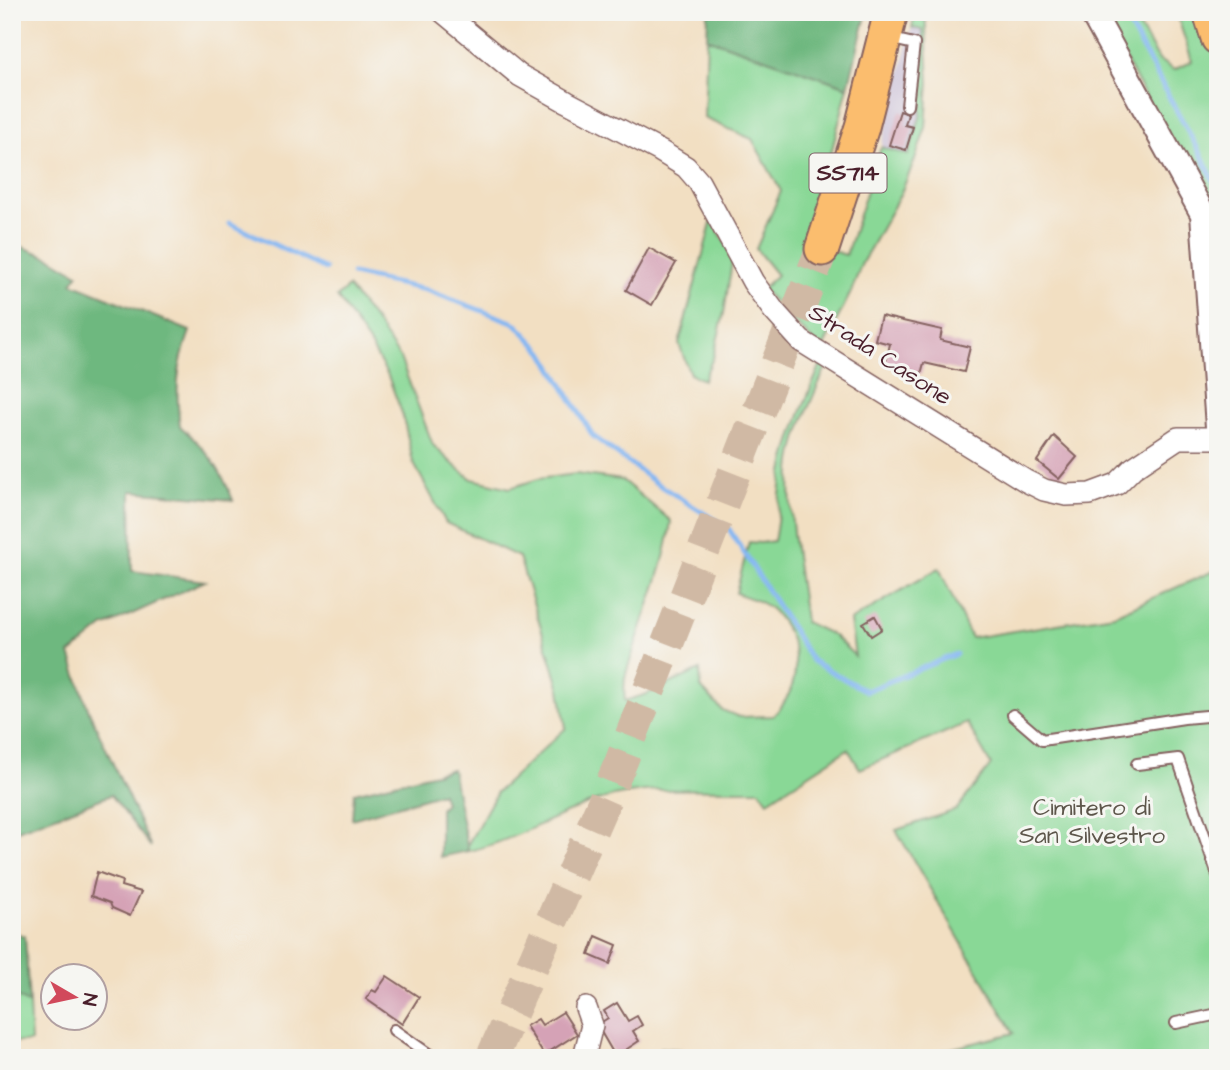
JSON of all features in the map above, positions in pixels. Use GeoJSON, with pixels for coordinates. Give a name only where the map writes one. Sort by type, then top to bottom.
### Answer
{"type":"FeatureCollection","features":[{"type":"Feature","properties":{"kind":"highway"},"geometry":{"type":"LineString","coordinates":[[1210,12],[1218,38]]}},
{"type":"Feature","properties":{"kind":"highway","name":"SS714"},"geometry":{"type":"LineString","coordinates":[[822,249],[862,127],[889,19]]}},
{"type":"Feature","properties":{"kind":"street","name":"Strada Casone"},"geometry":{"type":"LineString","coordinates":[[443,12],[519,75],[660,150],[686,167],[699,182],[753,282],[801,341],[1044,490],[1066,495],[1090,494],[1116,485],[1133,468],[1178,438],[1218,438]]}},
{"type":"Feature","properties":{"kind":"street"},"geometry":{"type":"LineString","coordinates":[[1093,12],[1203,214],[1218,427]]}},
{"type":"Feature","properties":{"kind":"street"},"geometry":{"type":"LineString","coordinates":[[582,1058],[592,1025],[586,1008]]}},
{"type":"Feature","properties":{"kind":"lane"},"geometry":{"type":"LineString","coordinates":[[889,19],[914,44],[907,106]]}},
{"type":"Feature","properties":{"kind":"lane"},"geometry":{"type":"LineString","coordinates":[[1013,715],[1042,740],[1218,715]]}},
{"type":"Feature","properties":{"kind":"lane"},"geometry":{"type":"LineString","coordinates":[[1137,764],[1178,759],[1218,875]]}},
{"type":"Feature","properties":{"kind":"lane"},"geometry":{"type":"LineString","coordinates":[[1176,1023],[1218,1014]]}},
{"type":"Feature","properties":{"kind":"lane"},"geometry":{"type":"LineString","coordinates":[[394,1030],[434,1058]]}},
{"type":"Feature","properties":{"kind":"shaded area"},"geometry":{"type":"Polygon","coordinates":[[[912,28],[923,29],[921,114],[908,155],[881,147],[912,28]]]}},
{"type":"Feature","properties":{"kind":"green space"},"geometry":{"type":"Polygon","coordinates":[[[706,12],[867,12],[848,87],[707,38],[706,12]]]}},
{"type":"Feature","properties":{"kind":"green space"},"geometry":{"type":"Polygon","coordinates":[[[915,12],[925,12],[929,82],[926,127],[900,195],[862,263],[851,292],[822,350],[762,289],[777,275],[756,249],[781,191],[752,139],[704,118],[707,38],[848,87],[808,244],[846,255],[881,147],[908,155],[921,114],[923,30],[912,28],[915,12]]]}},
{"type":"Feature","properties":{"kind":"green space"},"geometry":{"type":"Polygon","coordinates":[[[1100,12],[1131,12],[1159,60],[1174,70],[1192,61],[1176,12],[1202,12],[1218,61],[1218,351],[1207,212],[1100,12]]]}},
{"type":"Feature","properties":{"kind":"green space"},"geometry":{"type":"Polygon","coordinates":[[[712,220],[733,256],[724,313],[713,358],[703,380],[690,374],[679,344],[712,220]]]}},
{"type":"Feature","properties":{"kind":"green space"},"geometry":{"type":"Polygon","coordinates":[[[12,243],[51,258],[78,274],[72,283],[190,331],[178,377],[180,426],[211,459],[233,500],[131,491],[132,571],[205,581],[103,627],[70,654],[88,709],[151,847],[111,795],[12,832],[12,243]]]}},
{"type":"Feature","properties":{"kind":"green space","name":"Cimitero di San Silvestro"},"geometry":{"type":"Polygon","coordinates":[[[348,287],[400,358],[433,445],[472,479],[510,488],[538,479],[576,474],[622,480],[671,521],[661,568],[627,671],[624,684],[625,701],[700,670],[701,688],[722,710],[739,717],[773,716],[790,692],[794,679],[794,652],[784,625],[767,606],[736,593],[749,542],[774,541],[786,458],[799,417],[821,364],[826,367],[804,418],[795,445],[791,470],[795,546],[805,622],[833,635],[855,656],[850,621],[939,568],[971,638],[1114,615],[1218,569],[1218,1058],[914,1058],[1014,1033],[896,830],[956,810],[991,765],[967,723],[860,769],[848,749],[768,801],[760,790],[679,789],[618,795],[583,806],[501,841],[468,851],[468,844],[497,792],[566,728],[560,689],[519,557],[446,523],[413,462],[403,416],[388,376],[337,297],[348,287]]]}},
{"type":"Feature","properties":{"kind":"green space"},"geometry":{"type":"Polygon","coordinates":[[[452,769],[468,851],[440,857],[440,808],[445,803],[442,793],[352,819],[354,793],[452,769]]]}},
{"type":"Feature","properties":{"kind":"green space"},"geometry":{"type":"Polygon","coordinates":[[[12,932],[25,936],[29,1004],[12,994],[12,932]]]}},
{"type":"Feature","properties":{"kind":"green space"},"geometry":{"type":"Polygon","coordinates":[[[12,994],[29,1004],[31,1042],[12,1042],[12,994]]]}},
{"type":"Feature","properties":{"kind":"green space"},"geometry":{"type":"Polygon","coordinates":[[[660,1048],[681,1050],[681,1058],[660,1058],[660,1048]]]}},
{"type":"Feature","properties":{"kind":"building"},"geometry":{"type":"Polygon","coordinates":[[[900,111],[908,114],[905,125],[913,127],[906,150],[889,145],[900,111]]]}},
{"type":"Feature","properties":{"kind":"building"},"geometry":{"type":"Polygon","coordinates":[[[649,248],[676,263],[652,305],[626,290],[649,248]]]}},
{"type":"Feature","properties":{"kind":"building"},"geometry":{"type":"Polygon","coordinates":[[[881,316],[942,330],[940,340],[970,347],[964,372],[924,363],[921,374],[885,365],[890,344],[875,340],[881,316]]]}},
{"type":"Feature","properties":{"kind":"building"},"geometry":{"type":"Polygon","coordinates":[[[1054,436],[1077,457],[1059,479],[1037,461],[1054,436]]]}},
{"type":"Feature","properties":{"kind":"building"},"geometry":{"type":"Polygon","coordinates":[[[875,616],[882,629],[871,636],[863,623],[875,616]]]}},
{"type":"Feature","properties":{"kind":"building"},"geometry":{"type":"Polygon","coordinates":[[[97,872],[122,881],[121,886],[141,892],[130,916],[112,908],[110,903],[91,896],[97,872]]]}},
{"type":"Feature","properties":{"kind":"building"},"geometry":{"type":"Polygon","coordinates":[[[596,936],[617,945],[610,964],[589,955],[596,936]]]}},
{"type":"Feature","properties":{"kind":"building"},"geometry":{"type":"Polygon","coordinates":[[[387,976],[419,997],[402,1024],[366,999],[372,990],[376,992],[387,976]]]}},
{"type":"Feature","properties":{"kind":"building"},"geometry":{"type":"Polygon","coordinates":[[[617,1003],[628,1021],[637,1016],[642,1025],[633,1031],[639,1041],[624,1051],[628,1058],[612,1058],[615,1056],[597,1025],[608,1018],[604,1011],[617,1003]]]}},
{"type":"Feature","properties":{"kind":"building"},"geometry":{"type":"Polygon","coordinates":[[[563,1012],[577,1034],[544,1055],[526,1026],[538,1019],[542,1025],[563,1012]]]}},
{"type":"Feature","properties":{"kind":"waterway"},"geometry":{"type":"LineString","coordinates":[[1122,12],[1218,190]]}},
{"type":"Feature","properties":{"kind":"waterway"},"geometry":{"type":"LineString","coordinates":[[229,223],[325,269]]}},
{"type":"Feature","properties":{"kind":"waterway"},"geometry":{"type":"LineString","coordinates":[[352,274],[426,290],[515,323],[543,352],[593,436],[656,483],[729,529],[812,661],[866,691],[956,654]]}},
{"type":"Feature","properties":{"kind":"tunnel"},"geometry":{"type":"LineString","coordinates":[[492,1058],[621,762],[822,249]]}}]}
